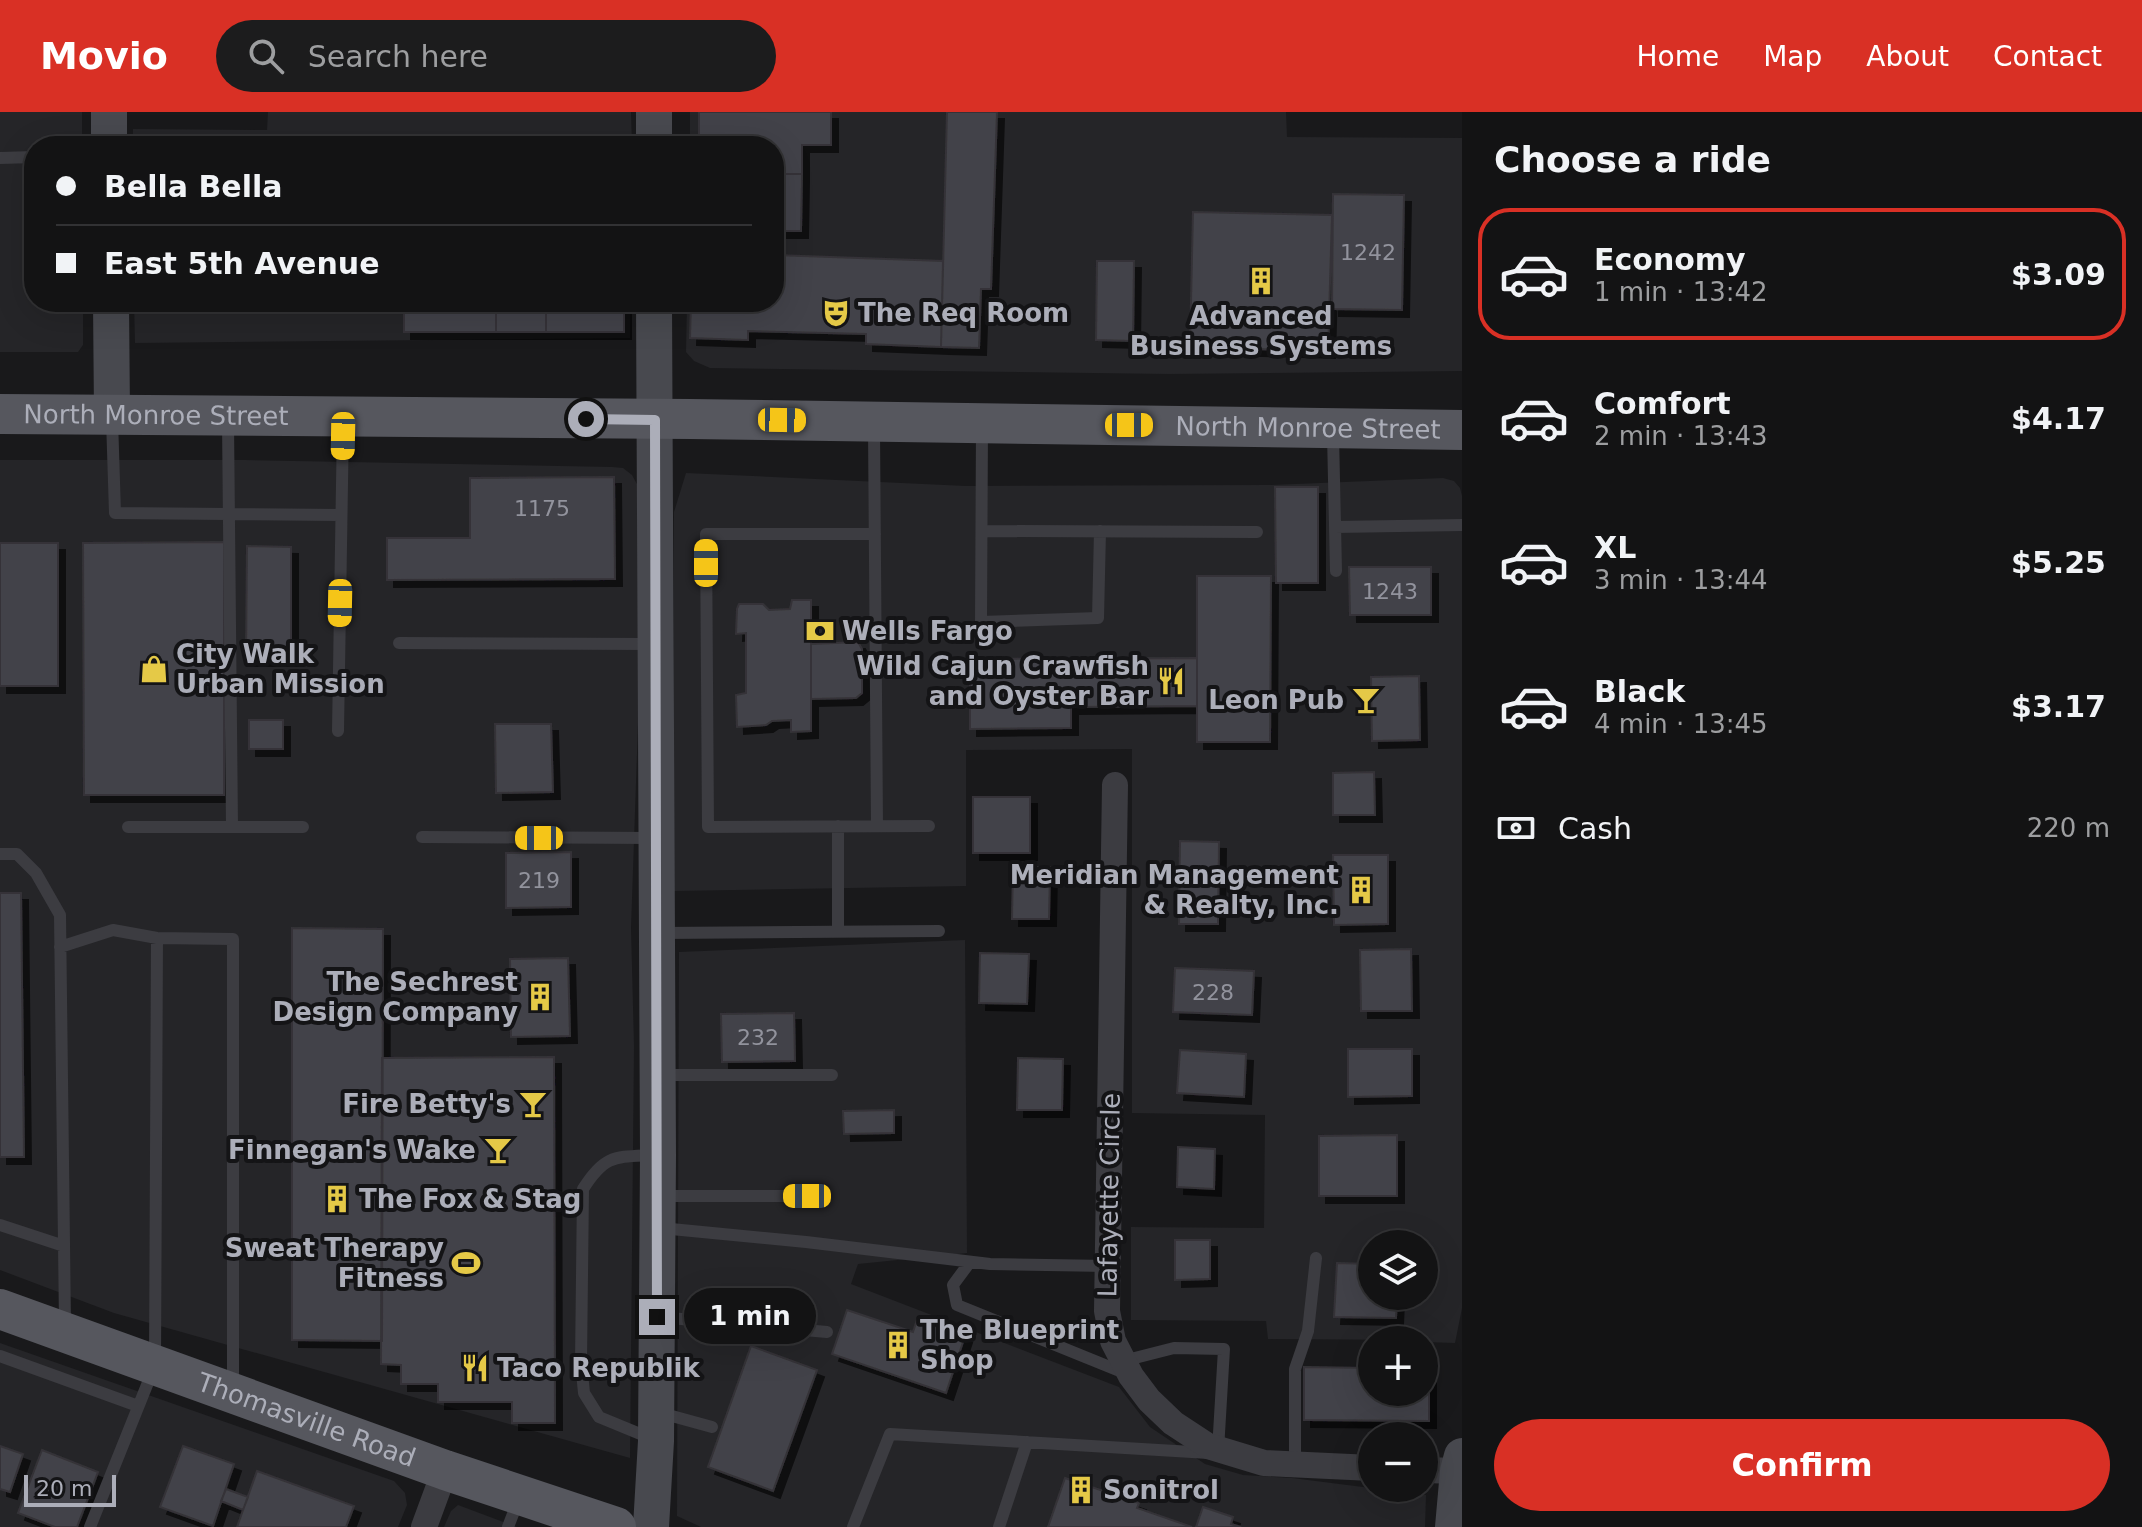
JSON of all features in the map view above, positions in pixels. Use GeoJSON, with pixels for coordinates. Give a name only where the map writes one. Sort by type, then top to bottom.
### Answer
{"type":"FeatureCollection","features":[{"type":"Feature","properties":{"kind":"main road","name":"North Monroe Street"},"geometry":{"type":"LineString","coordinates":[[0,414],[1462,430]]}},
{"type":"Feature","properties":{"kind":"main road","name":"Thomasville Road"},"geometry":{"type":"LineString","coordinates":[[0,1309],[445,1470],[514,1511],[608,1526]]}},
{"type":"Feature","properties":{"kind":"street"},"geometry":{"type":"LineString","coordinates":[[109,112],[109,136]]}},
{"type":"Feature","properties":{"kind":"street"},"geometry":{"type":"LineString","coordinates":[[654,112],[654,136]]}},
{"type":"Feature","properties":{"kind":"street"},"geometry":{"type":"LineString","coordinates":[[111,312],[112,414]]}},
{"type":"Feature","properties":{"kind":"street"},"geometry":{"type":"LineString","coordinates":[[651,1527],[656,1426],[658,1155],[654,312]]}},
{"type":"Feature","properties":{"kind":"street","name":"Lafayette Circle"},"geometry":{"type":"LineString","coordinates":[[1115,785],[1107,1311],[1113,1341],[1127,1369],[1149,1400],[1173,1423],[1208,1446],[1264,1463],[1358,1467]]}},
{"type":"Feature","properties":{"kind":"street"},"geometry":{"type":"LineString","coordinates":[[1452,1467],[1453,1527]]}},
{"type":"Feature","properties":{"kind":"street"},"geometry":{"type":"LineString","coordinates":[[424,1527],[445,1470]]}},
{"type":"Feature","properties":{"kind":"lane"},"geometry":{"type":"LineString","coordinates":[[0,158],[24,157]]}},
{"type":"Feature","properties":{"kind":"lane"},"geometry":{"type":"LineString","coordinates":[[112,414],[115,513],[341,515]]}},
{"type":"Feature","properties":{"kind":"lane"},"geometry":{"type":"LineString","coordinates":[[228,415],[232,827]]}},
{"type":"Feature","properties":{"kind":"lane"},"geometry":{"type":"LineString","coordinates":[[338,731],[343,416]]}},
{"type":"Feature","properties":{"kind":"lane"},"geometry":{"type":"LineString","coordinates":[[874,422],[877,826]]}},
{"type":"Feature","properties":{"kind":"lane"},"geometry":{"type":"LineString","coordinates":[[982,423],[981,622],[1098,618],[1100,531]]}},
{"type":"Feature","properties":{"kind":"lane"},"geometry":{"type":"LineString","coordinates":[[1332,428],[1336,571]]}},
{"type":"Feature","properties":{"kind":"lane"},"geometry":{"type":"LineString","coordinates":[[1335,527],[1462,525]]}},
{"type":"Feature","properties":{"kind":"lane"},"geometry":{"type":"LineString","coordinates":[[982,531],[1257,532]]}},
{"type":"Feature","properties":{"kind":"lane"},"geometry":{"type":"LineString","coordinates":[[875,534],[706,534],[708,827],[929,826]]}},
{"type":"Feature","properties":{"kind":"lane"},"geometry":{"type":"LineString","coordinates":[[399,643],[655,644]]}},
{"type":"Feature","properties":{"kind":"lane"},"geometry":{"type":"LineString","coordinates":[[838,826],[838,932]]}},
{"type":"Feature","properties":{"kind":"lane"},"geometry":{"type":"LineString","coordinates":[[128,827],[303,827]]}},
{"type":"Feature","properties":{"kind":"lane"},"geometry":{"type":"LineString","coordinates":[[422,837],[656,838]]}},
{"type":"Feature","properties":{"kind":"lane"},"geometry":{"type":"LineString","coordinates":[[0,854],[17,854],[36,873],[60,915],[65,1332]]}},
{"type":"Feature","properties":{"kind":"lane"},"geometry":{"type":"LineString","coordinates":[[60,947],[113,930],[157,938],[233,939],[233,1393]]}},
{"type":"Feature","properties":{"kind":"lane"},"geometry":{"type":"LineString","coordinates":[[657,933],[939,931]]}},
{"type":"Feature","properties":{"kind":"lane"},"geometry":{"type":"LineString","coordinates":[[90,1527],[155,1365],[157,938]]}},
{"type":"Feature","properties":{"kind":"lane"},"geometry":{"type":"LineString","coordinates":[[657,1075],[832,1075]]}},
{"type":"Feature","properties":{"kind":"lane"},"geometry":{"type":"LineString","coordinates":[[658,1155],[618,1157],[596,1168],[583,1189],[581,1362],[584,1393],[599,1417],[656,1426],[712,1427]]}},
{"type":"Feature","properties":{"kind":"lane"},"geometry":{"type":"LineString","coordinates":[[657,1212],[807,1196]]}},
{"type":"Feature","properties":{"kind":"lane"},"geometry":{"type":"LineString","coordinates":[[657,1212],[970,1262],[1108,1266]]}},
{"type":"Feature","properties":{"kind":"lane"},"geometry":{"type":"LineString","coordinates":[[0,1225],[64,1246]]}},
{"type":"Feature","properties":{"kind":"lane"},"geometry":{"type":"LineString","coordinates":[[1295,1465],[1295,1369],[1308,1331],[1316,1258]]}},
{"type":"Feature","properties":{"kind":"lane"},"geometry":{"type":"LineString","coordinates":[[853,1527],[890,1434],[1225,1452],[1224,1349],[1174,1348],[1127,1369],[957,1305],[953,1285],[970,1262]]}},
{"type":"Feature","properties":{"kind":"lane"},"geometry":{"type":"LineString","coordinates":[[657,1317],[827,1332]]}},
{"type":"Feature","properties":{"kind":"lane"},"geometry":{"type":"LineString","coordinates":[[0,1356],[138,1406]]}},
{"type":"Feature","properties":{"kind":"lane"},"geometry":{"type":"LineString","coordinates":[[999,1527],[1027,1442]]}},
{"type":"Feature","properties":{"kind":"shaded area"},"geometry":{"type":"Polygon","coordinates":[[[0,112],[82,112],[82,136],[24,136],[24,312],[83,312],[83,345],[78,352],[0,352],[0,112]]]}},
{"type":"Feature","properties":{"kind":"shaded area"},"geometry":{"type":"Polygon","coordinates":[[[268,112],[631,112],[632,136],[133,136],[133,129],[267,130],[268,112]]]}},
{"type":"Feature","properties":{"kind":"shaded area"},"geometry":{"type":"Polygon","coordinates":[[[690,112],[1286,112],[1287,137],[1462,138],[1462,371],[1169,374],[710,368],[694,361],[686,352],[687,312],[784,312],[784,136],[690,136],[690,112]]]}},
{"type":"Feature","properties":{"kind":"shaded area"},"geometry":{"type":"Polygon","coordinates":[[[134,312],[630,312],[630,338],[135,343],[134,312]]]}},
{"type":"Feature","properties":{"kind":"shaded area"},"geometry":{"type":"Polygon","coordinates":[[[0,460],[244,460],[612,467],[623,468],[632,475],[638,486],[640,666],[631,928],[634,1046],[630,1458],[114,1313],[0,1270],[0,460]]]}},
{"type":"Feature","properties":{"kind":"shaded area"},"geometry":{"type":"Polygon","coordinates":[[[686,473],[966,486],[1271,485],[1443,478],[1454,481],[1462,496],[1462,1308],[1455,1343],[1438,1342],[1438,1326],[1358,1326],[1358,1340],[1268,1339],[1266,1321],[1131,1320],[1131,1227],[1264,1228],[1265,1115],[1132,1113],[1132,749],[966,750],[966,886],[674,891],[674,512],[686,473]]]}},
{"type":"Feature","properties":{"kind":"shaded area"},"geometry":{"type":"Polygon","coordinates":[[[965,940],[967,1253],[858,1264],[851,1284],[1119,1387],[1150,1427],[1205,1464],[1243,1475],[1358,1486],[1358,1502],[1426,1502],[1425,1527],[701,1527],[677,1516],[679,952],[965,940]]]}},
{"type":"Feature","properties":{"kind":"shaded area"},"geometry":{"type":"Polygon","coordinates":[[[0,1343],[394,1481],[405,1493],[407,1505],[398,1527],[0,1527],[0,1343]]]}},
{"type":"Feature","properties":{"kind":"shaded area"},"geometry":{"type":"Polygon","coordinates":[[[458,1505],[517,1527],[444,1527],[451,1511],[458,1505]]]}},
{"type":"Feature","properties":{"kind":"building"},"geometry":{"type":"Polygon","coordinates":[[[699,112],[831,112],[831,145],[802,145],[802,174],[784,174],[784,136],[699,136],[699,112]]]}},
{"type":"Feature","properties":{"kind":"building"},"geometry":{"type":"Polygon","coordinates":[[[947,112],[997,112],[991,289],[981,289],[979,348],[941,347],[947,112]]]}},
{"type":"Feature","properties":{"kind":"building"},"geometry":{"type":"Polygon","coordinates":[[[784,174],[802,174],[801,231],[784,231],[784,174]]]}},
{"type":"Feature","properties":{"kind":"building"},"geometry":{"type":"Polygon","coordinates":[[[1333,194],[1404,195],[1402,310],[1332,309],[1333,194]]]}},
{"type":"Feature","properties":{"kind":"building","name":"Advanced Business Systems"},"geometry":{"type":"Polygon","coordinates":[[[1193,212],[1332,215],[1328,351],[1190,347],[1193,212]]]}},
{"type":"Feature","properties":{"kind":"building"},"geometry":{"type":"Polygon","coordinates":[[[784,255],[943,261],[941,347],[866,344],[866,334],[748,331],[748,340],[690,338],[691,312],[784,312],[784,255]]]}},
{"type":"Feature","properties":{"kind":"building"},"geometry":{"type":"Polygon","coordinates":[[[1097,261],[1134,261],[1133,341],[1096,340],[1097,261]]]}},
{"type":"Feature","properties":{"kind":"building"},"geometry":{"type":"Polygon","coordinates":[[[404,312],[496,312],[496,332],[404,332],[404,312]]]}},
{"type":"Feature","properties":{"kind":"building"},"geometry":{"type":"Polygon","coordinates":[[[496,312],[546,312],[546,332],[496,332],[496,312]]]}},
{"type":"Feature","properties":{"kind":"building"},"geometry":{"type":"Polygon","coordinates":[[[546,312],[624,312],[624,332],[546,332],[546,312]]]}},
{"type":"Feature","properties":{"kind":"building"},"geometry":{"type":"Polygon","coordinates":[[[614,477],[615,579],[387,580],[387,538],[470,538],[470,478],[614,477]]]}},
{"type":"Feature","properties":{"kind":"building"},"geometry":{"type":"Polygon","coordinates":[[[1275,487],[1318,487],[1318,583],[1276,583],[1275,487]]]}},
{"type":"Feature","properties":{"kind":"building","name":"City Walk Urban Mission"},"geometry":{"type":"Polygon","coordinates":[[[224,542],[224,795],[84,795],[83,543],[224,542]]]}},
{"type":"Feature","properties":{"kind":"building"},"geometry":{"type":"Polygon","coordinates":[[[0,543],[58,543],[58,686],[0,686],[0,543]]]}},
{"type":"Feature","properties":{"kind":"building"},"geometry":{"type":"Polygon","coordinates":[[[247,546],[291,547],[291,659],[246,659],[247,546]]]}},
{"type":"Feature","properties":{"kind":"building"},"geometry":{"type":"Polygon","coordinates":[[[1349,567],[1431,567],[1431,615],[1350,615],[1349,567]]]}},
{"type":"Feature","properties":{"kind":"building"},"geometry":{"type":"Polygon","coordinates":[[[1197,576],[1271,576],[1270,742],[1197,742],[1197,576]]]}},
{"type":"Feature","properties":{"kind":"building"},"geometry":{"type":"Polygon","coordinates":[[[792,600],[811,600],[811,731],[791,732],[791,720],[737,727],[736,695],[746,693],[746,633],[736,634],[739,604],[763,604],[769,610],[790,609],[792,600]]]}},
{"type":"Feature","properties":{"kind":"building"},"geometry":{"type":"Polygon","coordinates":[[[858,642],[862,649],[862,693],[856,698],[811,699],[811,644],[858,642]]]}},
{"type":"Feature","properties":{"kind":"building"},"geometry":{"type":"Polygon","coordinates":[[[1197,658],[1197,706],[1071,707],[1071,728],[970,729],[970,659],[1197,658]]]}},
{"type":"Feature","properties":{"kind":"building"},"geometry":{"type":"Polygon","coordinates":[[[1419,676],[1420,740],[1372,741],[1371,677],[1419,676]]]}},
{"type":"Feature","properties":{"kind":"building"},"geometry":{"type":"Polygon","coordinates":[[[249,720],[283,720],[283,749],[249,749],[249,720]]]}},
{"type":"Feature","properties":{"kind":"building"},"geometry":{"type":"Polygon","coordinates":[[[495,724],[551,724],[553,792],[496,793],[495,724]]]}},
{"type":"Feature","properties":{"kind":"building"},"geometry":{"type":"Polygon","coordinates":[[[1374,772],[1375,815],[1333,815],[1333,773],[1374,772]]]}},
{"type":"Feature","properties":{"kind":"building"},"geometry":{"type":"Polygon","coordinates":[[[973,797],[1030,797],[1030,853],[973,853],[973,797]]]}},
{"type":"Feature","properties":{"kind":"building"},"geometry":{"type":"Polygon","coordinates":[[[1180,841],[1219,842],[1218,924],[1179,924],[1180,841]]]}},
{"type":"Feature","properties":{"kind":"building"},"geometry":{"type":"Polygon","coordinates":[[[571,852],[571,907],[506,908],[506,853],[571,852]]]}},
{"type":"Feature","properties":{"kind":"building","name":"Meridian Management & Realty, Inc."},"geometry":{"type":"Polygon","coordinates":[[[1333,855],[1388,855],[1388,924],[1334,925],[1333,855]]]}},
{"type":"Feature","properties":{"kind":"building"},"geometry":{"type":"Polygon","coordinates":[[[1013,867],[1050,867],[1049,919],[1012,919],[1013,867]]]}},
{"type":"Feature","properties":{"kind":"building"},"geometry":{"type":"Polygon","coordinates":[[[0,893],[21,893],[24,1157],[0,1157],[0,893]]]}},
{"type":"Feature","properties":{"kind":"building","name":"The Fox & Stag"},"geometry":{"type":"Polygon","coordinates":[[[292,928],[383,929],[382,1341],[292,1340],[292,928]]]}},
{"type":"Feature","properties":{"kind":"building"},"geometry":{"type":"Polygon","coordinates":[[[1411,949],[1412,1011],[1361,1011],[1360,950],[1411,949]]]}},
{"type":"Feature","properties":{"kind":"building"},"geometry":{"type":"Polygon","coordinates":[[[980,953],[1029,954],[1027,1004],[979,1003],[980,953]]]}},
{"type":"Feature","properties":{"kind":"building","name":"The Sechrest Design Company"},"geometry":{"type":"Polygon","coordinates":[[[568,958],[570,1036],[511,1037],[510,959],[568,958]]]}},
{"type":"Feature","properties":{"kind":"building"},"geometry":{"type":"Polygon","coordinates":[[[1175,968],[1254,971],[1252,1015],[1173,1012],[1175,968]]]}},
{"type":"Feature","properties":{"kind":"building"},"geometry":{"type":"Polygon","coordinates":[[[794,1013],[795,1061],[722,1062],[721,1014],[794,1013]]]}},
{"type":"Feature","properties":{"kind":"building"},"geometry":{"type":"Polygon","coordinates":[[[1348,1049],[1412,1049],[1412,1096],[1348,1097],[1348,1049]]]}},
{"type":"Feature","properties":{"kind":"building"},"geometry":{"type":"Polygon","coordinates":[[[1180,1050],[1246,1054],[1244,1097],[1177,1093],[1180,1050]]]}},
{"type":"Feature","properties":{"kind":"building"},"geometry":{"type":"Polygon","coordinates":[[[554,1057],[555,1423],[512,1423],[512,1402],[438,1402],[438,1384],[401,1384],[401,1365],[381,1364],[382,1058],[554,1057]]]}},
{"type":"Feature","properties":{"kind":"building"},"geometry":{"type":"Polygon","coordinates":[[[1018,1058],[1063,1059],[1062,1110],[1017,1110],[1018,1058]]]}},
{"type":"Feature","properties":{"kind":"building"},"geometry":{"type":"Polygon","coordinates":[[[894,1110],[894,1133],[844,1134],[843,1111],[894,1110]]]}},
{"type":"Feature","properties":{"kind":"building"},"geometry":{"type":"Polygon","coordinates":[[[1397,1135],[1397,1196],[1319,1196],[1319,1136],[1397,1135]]]}},
{"type":"Feature","properties":{"kind":"building"},"geometry":{"type":"Polygon","coordinates":[[[1178,1147],[1215,1149],[1214,1189],[1177,1187],[1178,1147]]]}},
{"type":"Feature","properties":{"kind":"building"},"geometry":{"type":"Polygon","coordinates":[[[1175,1240],[1210,1240],[1210,1279],[1175,1280],[1175,1240]]]}},
{"type":"Feature","properties":{"kind":"building"},"geometry":{"type":"Polygon","coordinates":[[[1337,1263],[1358,1264],[1358,1310],[1396,1310],[1396,1318],[1334,1317],[1337,1263]]]}},
{"type":"Feature","properties":{"kind":"building","name":"The Blueprint Shop"},"geometry":{"type":"Polygon","coordinates":[[[847,1310],[913,1332],[917,1320],[965,1336],[946,1393],[832,1354],[847,1310]]]}},
{"type":"Feature","properties":{"kind":"building"},"geometry":{"type":"Polygon","coordinates":[[[751,1346],[817,1370],[773,1491],[708,1467],[751,1346]]]}},
{"type":"Feature","properties":{"kind":"building"},"geometry":{"type":"Polygon","coordinates":[[[1304,1367],[1358,1368],[1358,1406],[1429,1406],[1429,1421],[1304,1420],[1304,1367]]]}},
{"type":"Feature","properties":{"kind":"building"},"geometry":{"type":"Polygon","coordinates":[[[0,1446],[23,1454],[10,1492],[0,1489],[0,1446]]]}},
{"type":"Feature","properties":{"kind":"building"},"geometry":{"type":"Polygon","coordinates":[[[183,1446],[234,1464],[213,1526],[160,1507],[183,1446]]]}},
{"type":"Feature","properties":{"kind":"building"},"geometry":{"type":"Polygon","coordinates":[[[42,1450],[98,1472],[77,1527],[55,1527],[18,1513],[42,1450]]]}},
{"type":"Feature","properties":{"kind":"building"},"geometry":{"type":"Polygon","coordinates":[[[257,1471],[354,1506],[346,1527],[237,1527],[257,1471]]]}},
{"type":"Feature","properties":{"kind":"building","name":"Sonitrol"},"geometry":{"type":"Polygon","coordinates":[[[1065,1478],[1139,1503],[1137,1508],[1192,1527],[1048,1527],[1065,1478]]]}},
{"type":"Feature","properties":{"kind":"building"},"geometry":{"type":"Polygon","coordinates":[[[226,1489],[248,1497],[243,1510],[221,1501],[226,1489]]]}},
{"type":"Feature","properties":{"kind":"building","name":"Sonitrol"},"geometry":{"type":"Polygon","coordinates":[[[1203,1507],[1233,1517],[1231,1524],[1241,1527],[1196,1527],[1203,1507]]]}},
{"type":"Feature","properties":{"kind":"place","name":"Advanced Business Systems"},"geometry":{"type":"Point","coordinates":[1261,281]}},
{"type":"Feature","properties":{"kind":"place","name":"The Req Room"},"geometry":{"type":"Point","coordinates":[836,313]}},
{"type":"Feature","properties":{"kind":"place","name":"Wells Fargo"},"geometry":{"type":"Point","coordinates":[820,631]}},
{"type":"Feature","properties":{"kind":"place","name":"City Walk Urban Mission"},"geometry":{"type":"Point","coordinates":[154,669]}},
{"type":"Feature","properties":{"kind":"place","name":"Wild Cajun Crawfish and Oyster Bar"},"geometry":{"type":"Point","coordinates":[1171,681]}},
{"type":"Feature","properties":{"kind":"place","name":"Leon Pub"},"geometry":{"type":"Point","coordinates":[1366,700]}},
{"type":"Feature","properties":{"kind":"place","name":"Meridian Management & Realty, Inc."},"geometry":{"type":"Point","coordinates":[1361,890]}},
{"type":"Feature","properties":{"kind":"place","name":"The Sechrest Design Company"},"geometry":{"type":"Point","coordinates":[540,997]}},
{"type":"Feature","properties":{"kind":"place","name":"Fire Betty's"},"geometry":{"type":"Point","coordinates":[533,1104]}},
{"type":"Feature","properties":{"kind":"place","name":"Finnegan's Wake"},"geometry":{"type":"Point","coordinates":[498,1150]}},
{"type":"Feature","properties":{"kind":"place","name":"The Fox & Stag"},"geometry":{"type":"Point","coordinates":[337,1199]}},
{"type":"Feature","properties":{"kind":"place","name":"Sweat Therapy Fitness"},"geometry":{"type":"Point","coordinates":[466,1263]}},
{"type":"Feature","properties":{"kind":"place","name":"The Blueprint Shop"},"geometry":{"type":"Point","coordinates":[898,1345]}},
{"type":"Feature","properties":{"kind":"place","name":"Taco Republik"},"geometry":{"type":"Point","coordinates":[475,1368]}},
{"type":"Feature","properties":{"kind":"place","name":"Sonitrol"},"geometry":{"type":"Point","coordinates":[1081,1490]}},
{"type":"Feature","properties":{"kind":"route"},"geometry":{"type":"LineString","coordinates":[[586,419],[655,420],[657,1317]]}}]}
